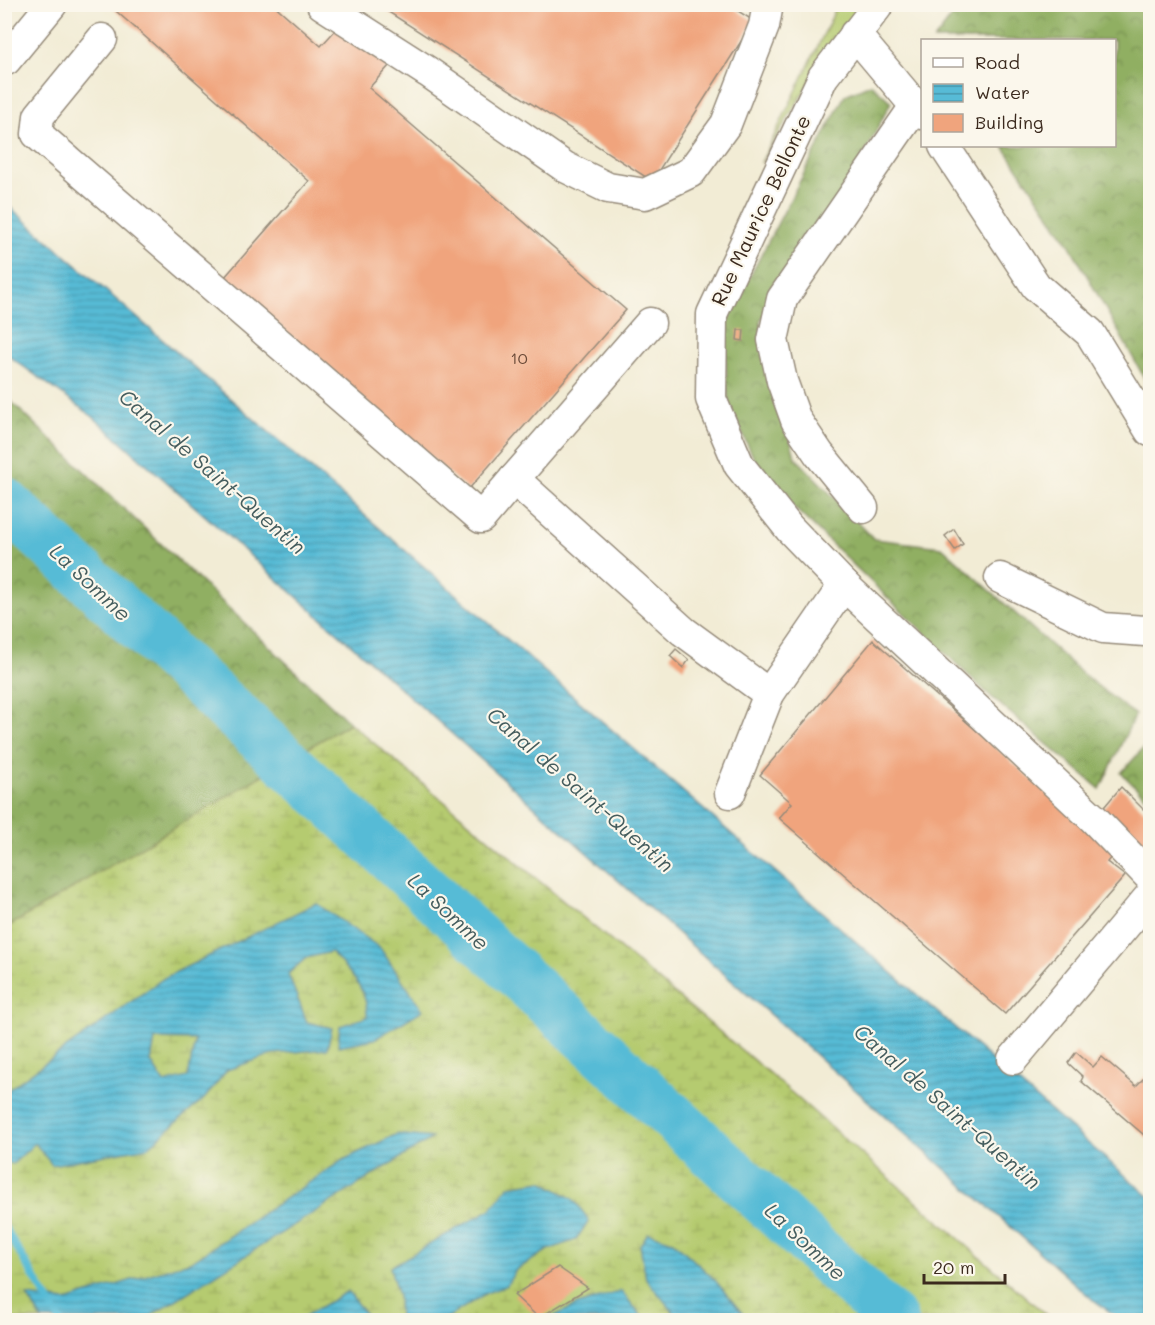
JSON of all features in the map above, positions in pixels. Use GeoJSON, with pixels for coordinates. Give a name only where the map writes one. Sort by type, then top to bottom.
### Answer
{"type":"FeatureCollection","features":[{"type":"Feature","properties":{"kind":"street"},"geometry":{"type":"LineString","coordinates":[[6,60],[52,4]]}},
{"type":"Feature","properties":{"kind":"street"},"geometry":{"type":"LineString","coordinates":[[322,4],[428,72],[565,167],[608,188],[645,194],[692,172],[726,124],[764,26],[768,4]]}},
{"type":"Feature","properties":{"kind":"street","name":"Rue Maurice Bellonte"},"geometry":{"type":"LineString","coordinates":[[879,4],[822,77],[712,314],[711,399],[739,465],[789,528],[844,585],[1094,819],[1150,877]]}},
{"type":"Feature","properties":{"kind":"street"},"geometry":{"type":"LineString","coordinates":[[855,34],[919,110],[782,298],[773,340],[782,381],[796,420],[819,454],[863,508]]}},
{"type":"Feature","properties":{"kind":"street"},"geometry":{"type":"LineString","coordinates":[[102,39],[39,116],[37,134],[481,518],[650,323]]}},
{"type":"Feature","properties":{"kind":"street"},"geometry":{"type":"LineString","coordinates":[[945,147],[1036,286],[1090,333],[1150,431]]}},
{"type":"Feature","properties":{"kind":"street"},"geometry":{"type":"LineString","coordinates":[[514,479],[684,631],[769,694]]}},
{"type":"Feature","properties":{"kind":"street"},"geometry":{"type":"LineString","coordinates":[[1000,578],[1103,628],[1145,631],[1150,629]]}},
{"type":"Feature","properties":{"kind":"street"},"geometry":{"type":"LineString","coordinates":[[730,793],[769,694],[844,585]]}},
{"type":"Feature","properties":{"kind":"street"},"geometry":{"type":"LineString","coordinates":[[1013,1059],[1150,896]]}},
{"type":"Feature","properties":{"kind":"green space"},"geometry":{"type":"Polygon","coordinates":[[[835,5],[863,5],[833,43],[761,163],[832,17],[835,5]]]}},
{"type":"Feature","properties":{"kind":"green space"},"geometry":{"type":"Polygon","coordinates":[[[961,5],[1150,5],[1150,388],[1069,244],[1004,147],[1116,147],[1116,39],[935,39],[961,5]]]}},
{"type":"Feature","properties":{"kind":"green space"},"geometry":{"type":"Polygon","coordinates":[[[871,84],[891,102],[853,176],[760,321],[795,457],[874,539],[942,547],[1085,676],[1135,715],[1100,789],[989,695],[763,478],[728,403],[724,326],[845,95],[871,84]]]}},
{"type":"Feature","properties":{"kind":"green space"},"geometry":{"type":"Polygon","coordinates":[[[4,395],[350,723],[5,929],[4,929],[4,395]]]}},
{"type":"Feature","properties":{"kind":"green space"},"geometry":{"type":"Polygon","coordinates":[[[350,723],[769,1073],[1052,1320],[5,1320],[4,929],[350,723]]]}},
{"type":"Feature","properties":{"kind":"green space"},"geometry":{"type":"Polygon","coordinates":[[[1150,741],[1150,801],[1121,773],[1150,741]]]}},
{"type":"Feature","properties":{"kind":"water","name":"Canal de Saint-Quentin"},"geometry":{"type":"Polygon","coordinates":[[[5,203],[1150,1197],[1150,1320],[1121,1320],[1091,1298],[92,416],[5,353],[5,203]]]}},
{"type":"Feature","properties":{"kind":"water"},"geometry":{"type":"Polygon","coordinates":[[[316,903],[380,948],[423,1010],[375,1039],[338,1046],[340,1026],[367,1017],[367,1007],[361,989],[331,952],[306,958],[288,974],[307,1022],[332,1028],[327,1049],[273,1054],[227,1070],[205,1098],[148,1147],[52,1165],[35,1143],[13,1164],[5,1162],[5,1092],[164,978],[316,903]],[[155,1039],[151,1062],[164,1083],[188,1077],[195,1040],[155,1039]]]}},
{"type":"Feature","properties":{"kind":"water"},"geometry":{"type":"Polygon","coordinates":[[[397,1134],[432,1138],[144,1320],[42,1320],[27,1296],[66,1301],[192,1261],[343,1160],[397,1134]]]}},
{"type":"Feature","properties":{"kind":"water"},"geometry":{"type":"Polygon","coordinates":[[[542,1181],[573,1199],[589,1220],[576,1240],[548,1250],[516,1270],[506,1286],[486,1293],[444,1320],[399,1320],[398,1296],[390,1267],[491,1209],[509,1186],[542,1181]]]}},
{"type":"Feature","properties":{"kind":"water"},"geometry":{"type":"Polygon","coordinates":[[[648,1233],[673,1241],[714,1279],[748,1320],[680,1320],[646,1279],[640,1245],[648,1233]]]}},
{"type":"Feature","properties":{"kind":"water"},"geometry":{"type":"Polygon","coordinates":[[[348,1291],[369,1320],[298,1320],[348,1291]]]}},
{"type":"Feature","properties":{"kind":"water"},"geometry":{"type":"Polygon","coordinates":[[[621,1291],[645,1320],[546,1320],[575,1306],[621,1291]]]}},
{"type":"Feature","properties":{"kind":"building"},"geometry":{"type":"Polygon","coordinates":[[[108,4],[273,4],[321,46],[341,24],[389,66],[369,88],[626,310],[468,490],[224,278],[309,181],[108,4]]]}},
{"type":"Feature","properties":{"kind":"building"},"geometry":{"type":"Polygon","coordinates":[[[376,4],[727,4],[754,21],[652,181],[376,4]]]}},
{"type":"Feature","properties":{"kind":"building"},"geometry":{"type":"Polygon","coordinates":[[[738,330],[744,330],[743,341],[737,340],[738,330]]]}},
{"type":"Feature","properties":{"kind":"building"},"geometry":{"type":"Polygon","coordinates":[[[954,529],[963,544],[955,550],[945,536],[954,529]]]}},
{"type":"Feature","properties":{"kind":"building"},"geometry":{"type":"Polygon","coordinates":[[[873,640],[1115,852],[1107,862],[1125,876],[1005,1014],[779,818],[792,803],[760,775],[873,640]]]}},
{"type":"Feature","properties":{"kind":"building"},"geometry":{"type":"Polygon","coordinates":[[[676,649],[689,660],[683,668],[670,656],[676,649]]]}},
{"type":"Feature","properties":{"kind":"building"},"geometry":{"type":"Polygon","coordinates":[[[1121,787],[1150,813],[1150,858],[1099,813],[1121,787]]]}},
{"type":"Feature","properties":{"kind":"building"},"geometry":{"type":"Polygon","coordinates":[[[1076,1052],[1093,1067],[1102,1057],[1136,1086],[1150,1072],[1150,1140],[1081,1081],[1083,1077],[1068,1063],[1076,1052]]]}},
{"type":"Feature","properties":{"kind":"building"},"geometry":{"type":"Polygon","coordinates":[[[558,1267],[588,1288],[539,1318],[514,1295],[558,1267]]]}},
{"type":"Feature","properties":{"kind":"waterway","name":"La Somme"},"geometry":{"type":"LineString","coordinates":[[4,502],[893,1320]]}},
{"type":"Feature","properties":{"kind":"waterway"},"geometry":{"type":"LineString","coordinates":[[4,1227],[60,1320]]}}]}
